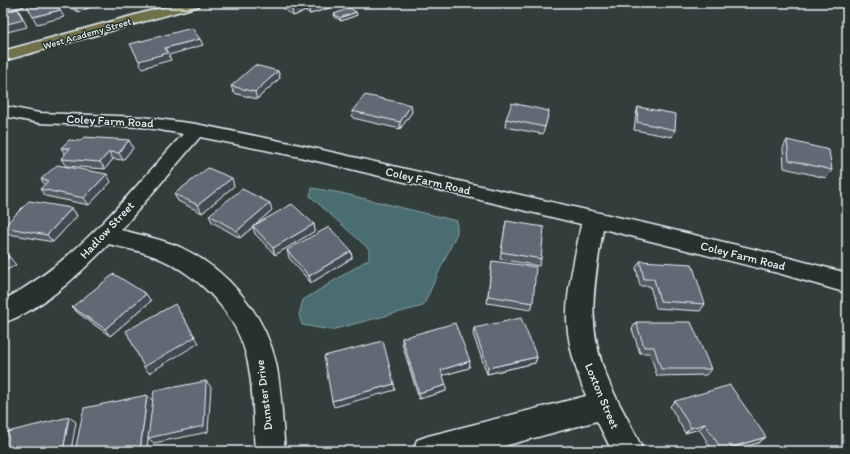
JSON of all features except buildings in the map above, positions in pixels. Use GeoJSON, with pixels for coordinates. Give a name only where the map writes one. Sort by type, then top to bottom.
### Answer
{"type":"FeatureCollection","features":[{"type":"Feature","properties":{"kind":"main road","name":"West Academy Street"},"geometry":{"type":"LineString","coordinates":[[3,56],[194,3]]}},
{"type":"Feature","properties":{"kind":"street"},"geometry":{"type":"LineString","coordinates":[[3,7],[18,3]]}},
{"type":"Feature","properties":{"kind":"street","name":"Coley Farm Road"},"geometry":{"type":"LineString","coordinates":[[3,111],[11,114],[39,118],[142,122],[196,130],[300,151],[778,264],[847,283]]}},
{"type":"Feature","properties":{"kind":"street","name":"Hadlow Street"},"geometry":{"type":"LineString","coordinates":[[3,312],[40,292],[78,262],[105,235],[196,130]]}},
{"type":"Feature","properties":{"kind":"street","name":"Loxton Street"},"geometry":{"type":"LineString","coordinates":[[593,220],[580,302],[580,329],[587,363],[604,405],[628,451]]}},
{"type":"Feature","properties":{"kind":"street","name":"Dunster Drive"},"geometry":{"type":"LineString","coordinates":[[105,235],[150,246],[172,254],[188,263],[221,288],[239,311],[253,334],[262,363],[270,451]]}},
{"type":"Feature","properties":{"kind":"street"},"geometry":{"type":"LineString","coordinates":[[428,451],[604,405]]}},
{"type":"Feature","properties":{"kind":"water"},"geometry":{"type":"Polygon","coordinates":[[[312,188],[341,193],[457,221],[457,233],[423,306],[331,330],[302,325],[299,315],[303,300],[369,259],[369,249],[310,196],[312,188]]]}}]}
